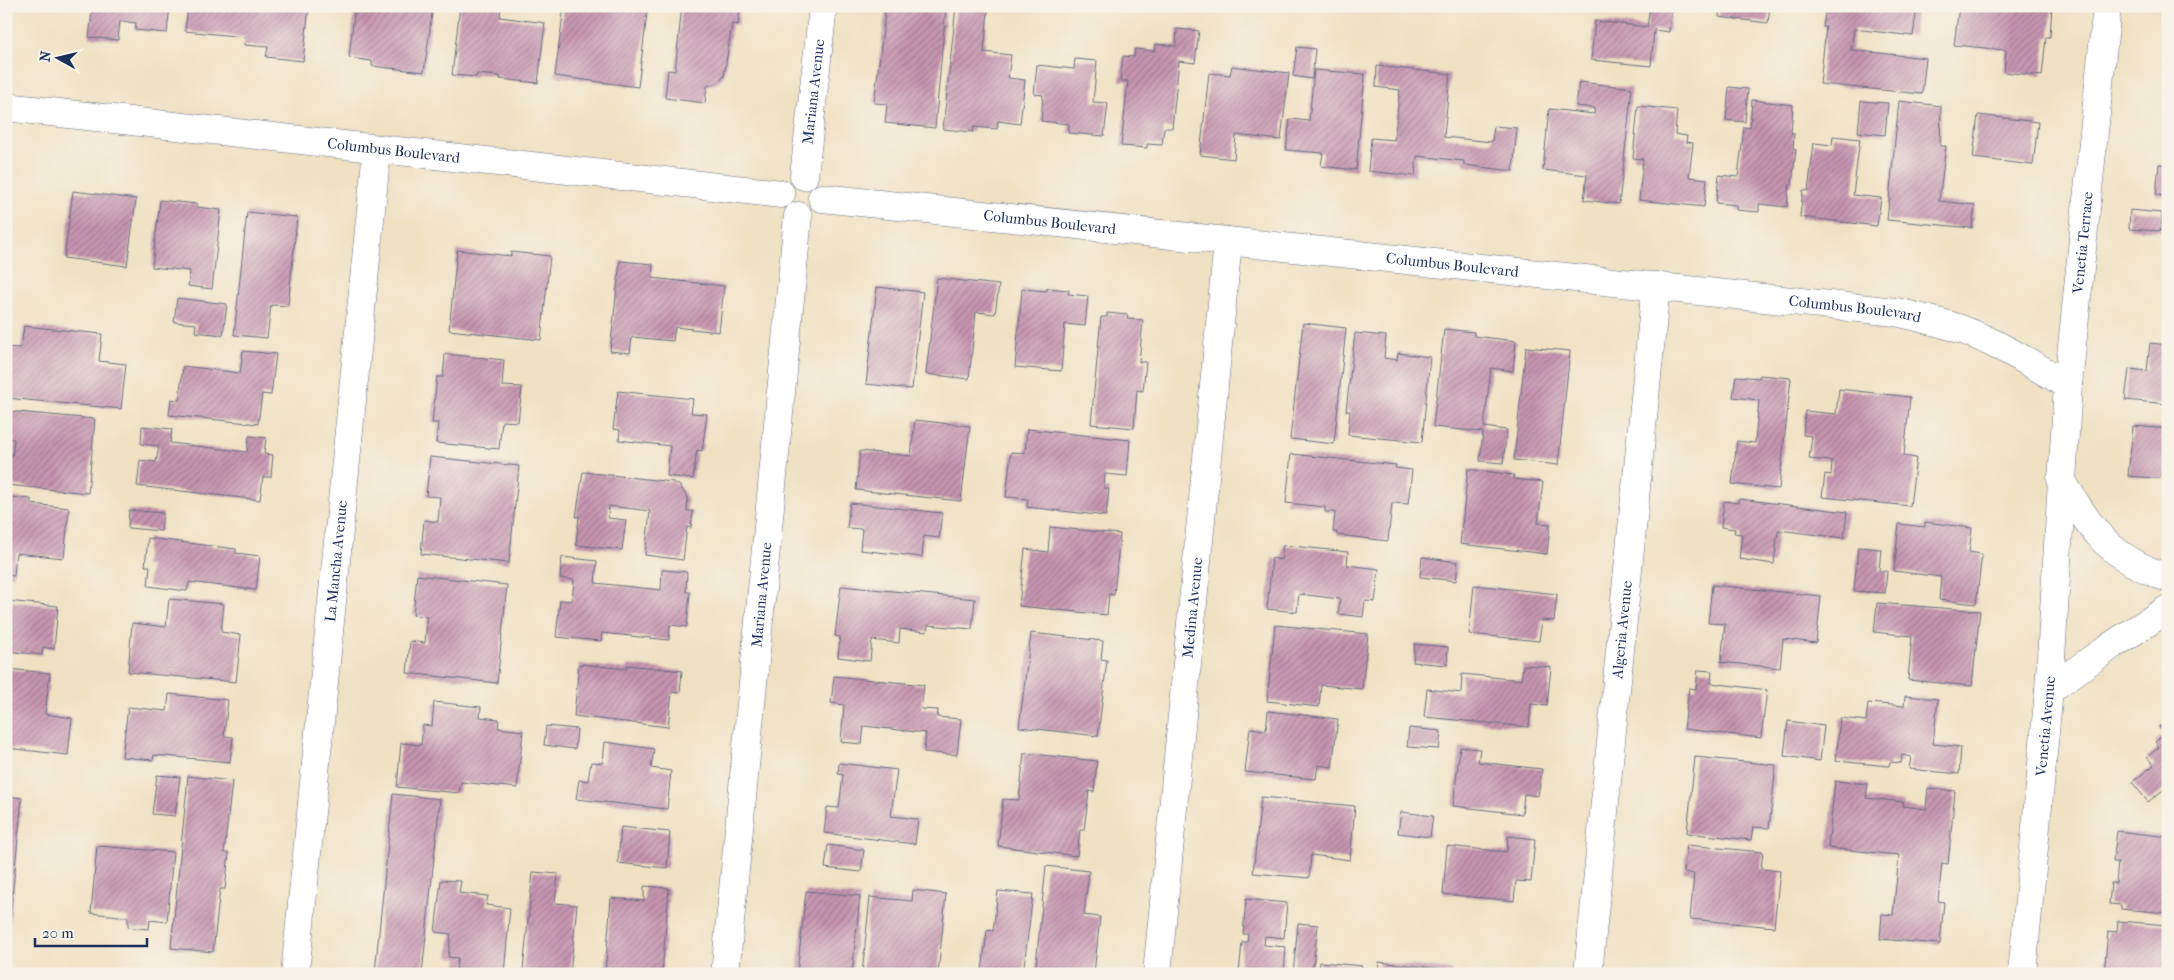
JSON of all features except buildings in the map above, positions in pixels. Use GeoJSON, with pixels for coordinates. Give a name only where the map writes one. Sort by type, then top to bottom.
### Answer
{"type":"FeatureCollection","features":[{"type":"Feature","properties":{"kind":"street","name":"Mariana Avenue"},"geometry":{"type":"LineString","coordinates":[[804,176],[823,6]]}},
{"type":"Feature","properties":{"kind":"street","name":"Venetia Terrace"},"geometry":{"type":"LineString","coordinates":[[2061,479],[2068,385],[2107,6]]}},
{"type":"Feature","properties":{"kind":"street","name":"Columbus Boulevard"},"geometry":{"type":"LineString","coordinates":[[6,107],[781,194]]}},
{"type":"Feature","properties":{"kind":"street","name":"La Mancha Avenue"},"geometry":{"type":"LineString","coordinates":[[295,974],[377,149]]}},
{"type":"Feature","properties":{"kind":"street"},"geometry":{"type":"LineString","coordinates":[[799,175],[804,176],[813,178],[818,183],[822,190],[822,198],[818,210],[807,216],[798,216],[788,212],[784,206],[781,194],[787,181],[799,175]]}},
{"type":"Feature","properties":{"kind":"street","name":"Columbus Boulevard"},"geometry":{"type":"LineString","coordinates":[[822,198],[1896,312],[1963,330],[1989,341],[2068,385]]}},
{"type":"Feature","properties":{"kind":"street","name":"Mariana Avenue"},"geometry":{"type":"LineString","coordinates":[[725,974],[798,216]]}},
{"type":"Feature","properties":{"kind":"street","name":"Medina Avenue"},"geometry":{"type":"LineString","coordinates":[[1156,974],[1228,241]]}},
{"type":"Feature","properties":{"kind":"street","name":"Algeria Avenue"},"geometry":{"type":"LineString","coordinates":[[1588,974],[1656,286]]}},
{"type":"Feature","properties":{"kind":"street"},"geometry":{"type":"LineString","coordinates":[[2061,479],[2092,527],[2111,550],[2142,568],[2168,578]]}},
{"type":"Feature","properties":{"kind":"street","name":"Venetia Avenue"},"geometry":{"type":"LineString","coordinates":[[2022,974],[2049,690],[2061,479]]}},
{"type":"Feature","properties":{"kind":"street"},"geometry":{"type":"LineString","coordinates":[[2049,690],[2168,608]]}}]}
